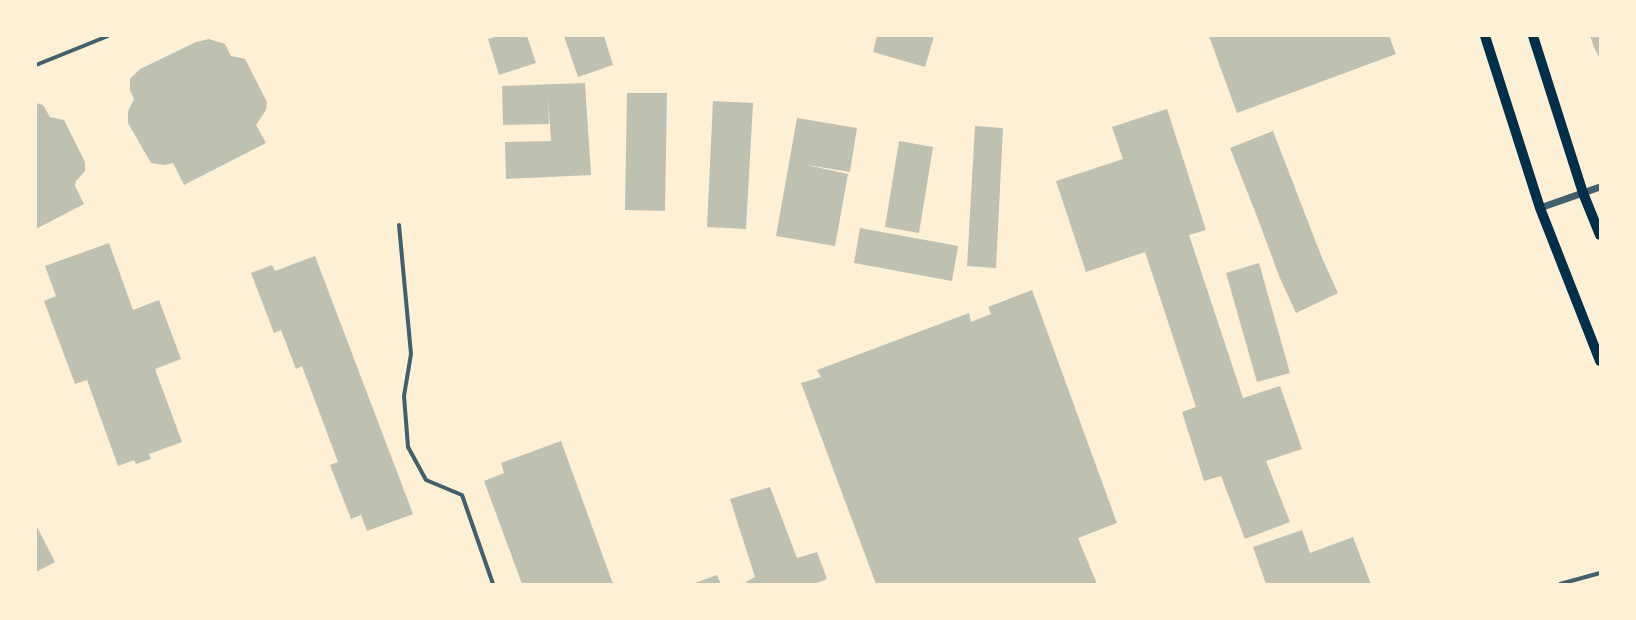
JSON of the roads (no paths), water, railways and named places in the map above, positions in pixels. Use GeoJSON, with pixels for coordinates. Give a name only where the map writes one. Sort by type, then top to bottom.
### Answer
{"type":"FeatureCollection","features":[{"type":"Feature","properties":{"kind":"main road"},"geometry":{"type":"LineString","coordinates":[[1485,36],[1540,208],[1600,361]]}},
{"type":"Feature","properties":{"kind":"main road"},"geometry":{"type":"LineString","coordinates":[[1533,36],[1583,193],[1600,235]]}},
{"type":"Feature","properties":{"kind":"street"},"geometry":{"type":"LineString","coordinates":[[36,65],[108,36]]}},
{"type":"Feature","properties":{"kind":"street"},"geometry":{"type":"LineString","coordinates":[[1540,208],[1600,187]]}},
{"type":"Feature","properties":{"kind":"street"},"geometry":{"type":"LineString","coordinates":[[399,225],[411,354],[404,396],[408,447],[426,480],[462,495],[493,584]]}},
{"type":"Feature","properties":{"kind":"street"},"geometry":{"type":"LineString","coordinates":[[1560,584],[1600,573]]}}]}
